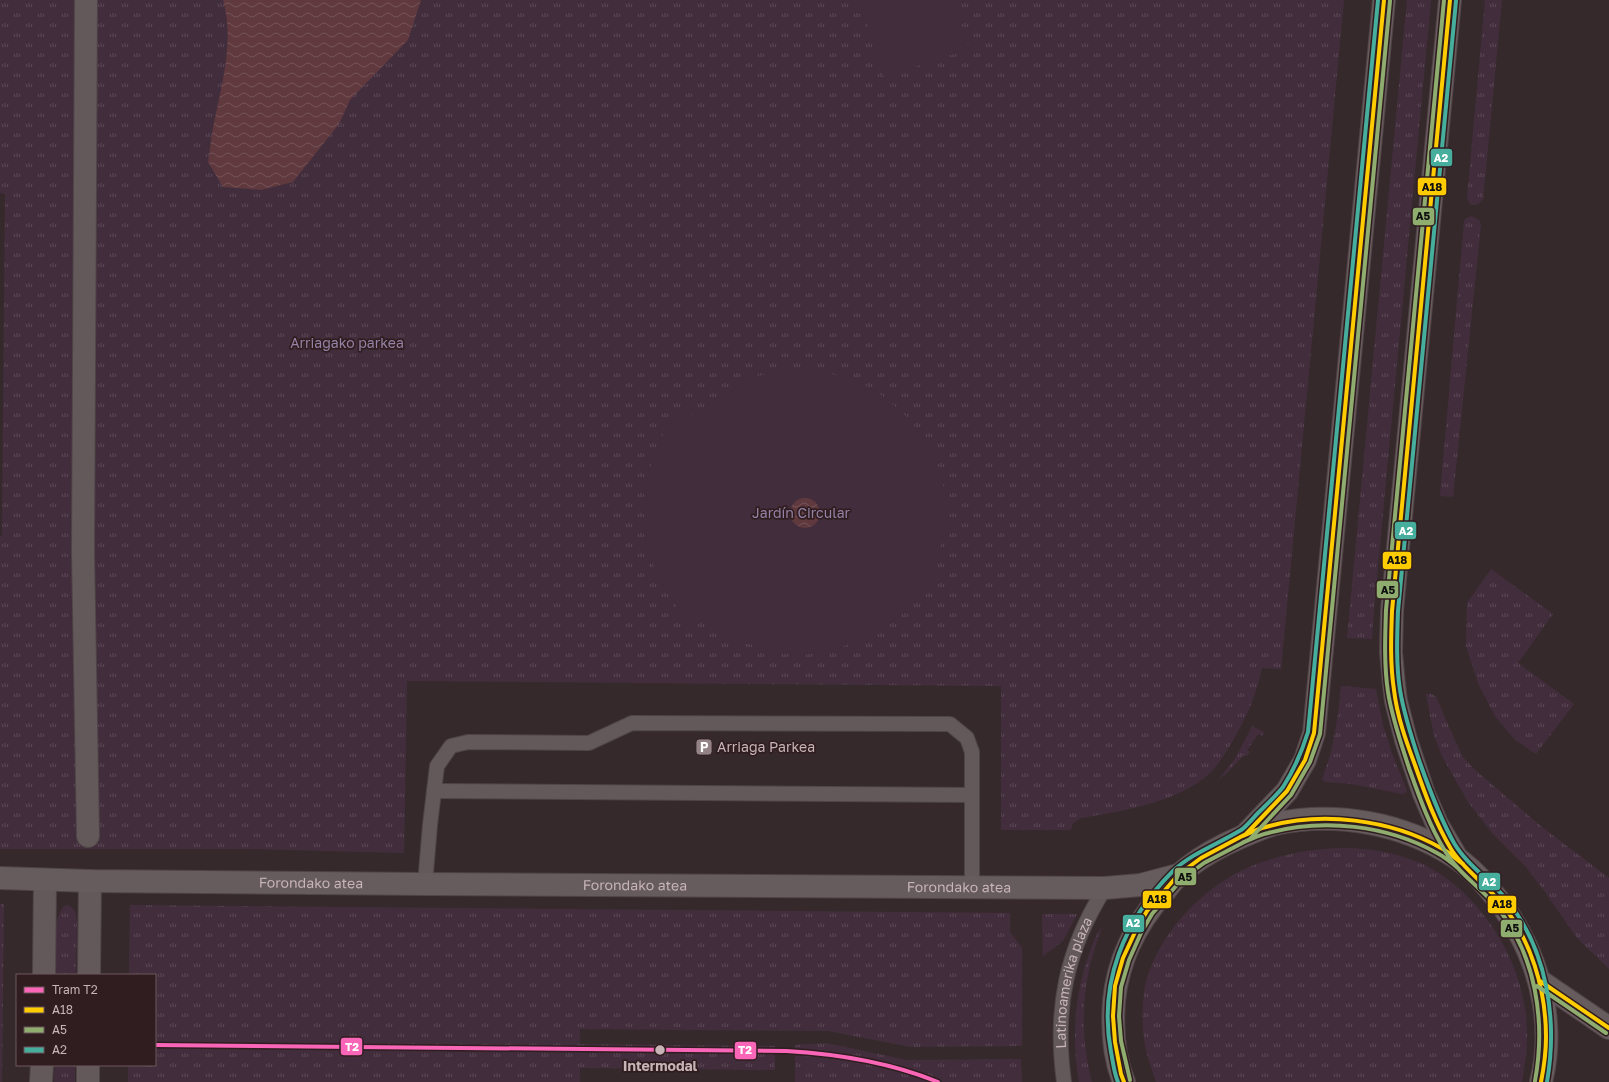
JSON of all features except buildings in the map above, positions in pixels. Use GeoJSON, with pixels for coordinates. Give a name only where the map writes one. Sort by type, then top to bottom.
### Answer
{"type":"FeatureCollection","features":[{"type":"Feature","properties":{"kind":"main road"},"geometry":{"type":"LineString","coordinates":[[1246,834],[1287,791],[1305,760],[1314,733],[1384,0]]}},
{"type":"Feature","properties":{"kind":"main road"},"geometry":{"type":"LineString","coordinates":[[1450,0],[1392,612],[1391,652],[1396,701],[1406,740],[1424,794],[1437,824],[1457,858]]}},
{"type":"Feature","properties":{"kind":"main road"},"geometry":{"type":"LineString","coordinates":[[1124,1082],[1115,1042],[1113,1016],[1115,986],[1123,958],[1147,911],[1178,875],[1201,858],[1246,834],[1299,820],[1338,818],[1377,824],[1434,844],[1457,858],[1479,879],[1506,909],[1526,943],[1540,981],[1546,1024],[1545,1068],[1541,1082]]}},
{"type":"Feature","properties":{"kind":"main road","name":"Forondako atea"},"geometry":{"type":"LineString","coordinates":[[0,878],[90,881],[1105,888],[1140,885],[1178,875]]}},
{"type":"Feature","properties":{"kind":"main road"},"geometry":{"type":"LineString","coordinates":[[1540,981],[1609,1028]]}},
{"type":"Feature","properties":{"kind":"street"},"geometry":{"type":"LineString","coordinates":[[86,0],[83,552],[88,836]]}},
{"type":"Feature","properties":{"kind":"street"},"geometry":{"type":"LineString","coordinates":[[44,974],[45,880]]}},
{"type":"Feature","properties":{"kind":"street"},"geometry":{"type":"LineString","coordinates":[[89,974],[90,881]]}},
{"type":"Feature","properties":{"kind":"street"},"geometry":{"type":"LineString","coordinates":[[42,1066],[42,1082]]}},
{"type":"Feature","properties":{"kind":"street"},"geometry":{"type":"LineString","coordinates":[[88,1066],[88,1082]]}},
{"type":"Feature","properties":{"kind":"lane"},"geometry":{"type":"LineString","coordinates":[[425,884],[437,766],[451,746],[468,742],[588,743],[632,723],[950,724],[967,738],[972,752],[972,888]]}},
{"type":"Feature","properties":{"kind":"lane"},"geometry":{"type":"LineString","coordinates":[[434,791],[972,795]]}},
{"type":"Feature","properties":{"kind":"lane","name":"Latinoamerika plaza"},"geometry":{"type":"LineString","coordinates":[[1064,1082],[1060,1036],[1061,1008],[1066,975],[1079,937],[1093,908],[1105,888]]}},
{"type":"Feature","properties":{"kind":"green space","name":"Arriagako parkea"},"geometry":{"type":"Polygon","coordinates":[[[0,0],[1344,0],[1281,669],[1262,668],[1255,694],[1241,725],[1220,761],[1214,769],[1201,780],[1186,790],[1152,803],[1081,818],[1073,823],[1071,830],[1001,830],[1001,686],[407,681],[404,853],[250,849],[0,849],[0,536],[2,536],[5,194],[0,193],[0,0]]]}},
{"type":"Feature","properties":{"kind":"green space"},"geometry":{"type":"Polygon","coordinates":[[[859,0],[953,0],[969,49],[884,77],[859,0]]]}},
{"type":"Feature","properties":{"kind":"green space"},"geometry":{"type":"Polygon","coordinates":[[[1407,0],[1431,0],[1372,639],[1347,638],[1407,0]]]}},
{"type":"Feature","properties":{"kind":"green space"},"geometry":{"type":"Polygon","coordinates":[[[1485,0],[1502,0],[1483,199],[1474,205],[1470,204],[1467,198],[1485,0]]]}},
{"type":"Feature","properties":{"kind":"green space"},"geometry":{"type":"Polygon","coordinates":[[[1471,216],[1479,220],[1481,224],[1453,497],[1440,496],[1464,222],[1465,219],[1471,216]]]}},
{"type":"Feature","properties":{"kind":"green space","name":"Jardín Circular"},"geometry":{"type":"Polygon","coordinates":[[[802,369],[854,378],[887,399],[912,422],[928,447],[941,472],[947,506],[936,568],[923,592],[902,614],[872,636],[839,648],[804,655],[774,653],[741,641],[710,621],[689,619],[676,606],[657,576],[644,536],[644,489],[653,458],[665,430],[683,408],[695,417],[708,404],[758,376],[802,369]]]}},
{"type":"Feature","properties":{"kind":"green space"},"geometry":{"type":"Polygon","coordinates":[[[1491,569],[1553,614],[1518,663],[1574,704],[1536,754],[1515,740],[1495,716],[1478,683],[1466,646],[1467,603],[1491,569]]]}},
{"type":"Feature","properties":{"kind":"green space"},"geometry":{"type":"Polygon","coordinates":[[[1341,686],[1376,689],[1383,725],[1407,791],[1405,793],[1402,794],[1352,784],[1325,782],[1322,779],[1330,756],[1335,733],[1341,686]]]}},
{"type":"Feature","properties":{"kind":"green space"},"geometry":{"type":"Polygon","coordinates":[[[1426,694],[1432,694],[1436,697],[1463,757],[1475,770],[1542,827],[1609,878],[1609,969],[1577,938],[1526,867],[1493,834],[1468,802],[1442,756],[1434,736],[1426,694]]]}},
{"type":"Feature","properties":{"kind":"green space"},"geometry":{"type":"Polygon","coordinates":[[[1252,726],[1264,732],[1262,736],[1258,734],[1247,750],[1250,752],[1247,756],[1244,755],[1218,780],[1235,759],[1252,726]]]}},
{"type":"Feature","properties":{"kind":"green space"},"geometry":{"type":"Polygon","coordinates":[[[1340,848],[1367,849],[1394,854],[1432,869],[1461,891],[1478,908],[1493,927],[1515,970],[1522,993],[1526,1016],[1527,1040],[1522,1082],[1156,1082],[1144,1041],[1144,993],[1149,972],[1158,952],[1184,915],[1201,898],[1238,872],[1267,860],[1287,855],[1308,851],[1340,848]]]}},
{"type":"Feature","properties":{"kind":"green space"},"geometry":{"type":"Polygon","coordinates":[[[0,904],[4,904],[2,1082],[0,1082],[0,904]]]}},
{"type":"Feature","properties":{"kind":"green space"},"geometry":{"type":"Polygon","coordinates":[[[69,905],[75,911],[77,922],[76,974],[56,974],[55,930],[60,913],[64,906],[69,905]]]}},
{"type":"Feature","properties":{"kind":"green space"},"geometry":{"type":"Polygon","coordinates":[[[130,905],[1010,913],[1010,932],[1022,948],[1022,1046],[911,1047],[828,1031],[580,1029],[580,1044],[775,1046],[775,1070],[580,1068],[580,1082],[128,1082],[128,1066],[156,1066],[156,974],[129,974],[130,905]]]}},
{"type":"Feature","properties":{"kind":"green space"},"geometry":{"type":"Polygon","coordinates":[[[1042,914],[1077,914],[1063,941],[1043,956],[1042,914]]]}},
{"type":"Feature","properties":{"kind":"green space"},"geometry":{"type":"Polygon","coordinates":[[[1102,927],[1090,966],[1084,1004],[1085,1042],[1092,1082],[1079,1082],[1075,1048],[1078,997],[1081,981],[1094,940],[1102,927]]]}},
{"type":"Feature","properties":{"kind":"green space"},"geometry":{"type":"Polygon","coordinates":[[[826,1043],[907,1060],[1021,1059],[1022,1082],[795,1082],[795,1045],[826,1043]]]}},
{"type":"Feature","properties":{"kind":"green space"},"geometry":{"type":"Polygon","coordinates":[[[55,1066],[75,1066],[75,1082],[54,1082],[55,1066]]]}},
{"type":"Feature","properties":{"kind":"water"},"geometry":{"type":"Polygon","coordinates":[[[223,0],[421,0],[408,40],[350,100],[339,124],[293,182],[261,190],[223,187],[208,162],[213,128],[226,64],[228,32],[223,0]]]}},
{"type":"Feature","properties":{"kind":"water"},"geometry":{"type":"Polygon","coordinates":[[[805,498],[816,502],[820,513],[816,524],[805,528],[794,524],[790,513],[794,502],[805,498]]]}},
{"type":"Feature","properties":{"kind":"tram line","name":"T2"},"geometry":{"type":"LineString","coordinates":[[156,1045],[786,1051],[825,1054],[864,1060],[901,1069],[938,1082]]}},
{"type":"Feature","properties":{"kind":"transit line","name":"A2"},"geometry":{"type":"LineString","coordinates":[[1118,1082],[1111,1052],[1108,1026],[1108,1002],[1112,977],[1128,932],[1141,910],[1173,871],[1188,859],[1243,828],[1277,794],[1287,781],[1308,732],[1378,0]]}},
{"type":"Feature","properties":{"kind":"transit line","name":"A18"},"geometry":{"type":"LineString","coordinates":[[1124,1082],[1115,1042],[1113,1016],[1115,986],[1123,958],[1136,930],[1147,911],[1178,875],[1201,858],[1246,834],[1287,791],[1305,760],[1314,733],[1384,0]]}},
{"type":"Feature","properties":{"kind":"transit line","name":"A5"},"geometry":{"type":"LineString","coordinates":[[1444,0],[1386,610],[1386,672],[1388,692],[1397,730],[1409,768],[1434,831],[1450,859],[1496,906],[1510,925],[1521,945],[1535,989],[1538,1012],[1539,1035],[1535,1081]]}},
{"type":"Feature","properties":{"kind":"transit line","name":"A18"},"geometry":{"type":"LineString","coordinates":[[1450,0],[1392,611],[1392,670],[1395,700],[1402,728],[1440,829],[1456,856],[1494,895],[1511,916],[1535,965],[1543,1001],[1546,1037],[1546,1048],[1541,1082]]}},
{"type":"Feature","properties":{"kind":"transit line","name":"A5"},"geometry":{"type":"LineString","coordinates":[[1130,1080],[1121,1041],[1119,1016],[1121,987],[1129,960],[1141,933],[1152,914],[1182,879],[1204,863],[1250,839],[1291,795],[1310,762],[1320,734],[1390,1]]}},
{"type":"Feature","properties":{"kind":"transit line","name":"A2"},"geometry":{"type":"LineString","coordinates":[[1456,1],[1398,611],[1398,670],[1400,690],[1411,736],[1444,824],[1459,851],[1506,899],[1520,919],[1540,962],[1550,1010],[1551,1034],[1547,1082]]}},
{"type":"Feature","properties":{"kind":"transit line","name":"A18"},"geometry":{"type":"LineString","coordinates":[[1240,837],[1256,830],[1287,822],[1309,819],[1355,821],[1378,824],[1421,838],[1444,850],[1463,864]]}},
{"type":"Feature","properties":{"kind":"transit line","name":"A5"},"geometry":{"type":"LineString","coordinates":[[1242,843],[1261,835],[1289,828],[1332,825],[1354,827],[1376,830],[1418,843],[1443,856],[1459,869]]}},
{"type":"Feature","properties":{"kind":"transit line","name":"A18"},"geometry":{"type":"LineString","coordinates":[[1540,981],[1609,1028]]}},
{"type":"Feature","properties":{"kind":"transit line","name":"A5"},"geometry":{"type":"LineString","coordinates":[[1537,986],[1606,1033]]}},
{"type":"Feature","properties":{"kind":"place","name":"Arriaga Parkea"},"geometry":{"type":"Point","coordinates":[704,747]}},
{"type":"Feature","properties":{"kind":"place","name":"Intermodal"},"geometry":{"type":"Point","coordinates":[660,1050]}}]}
